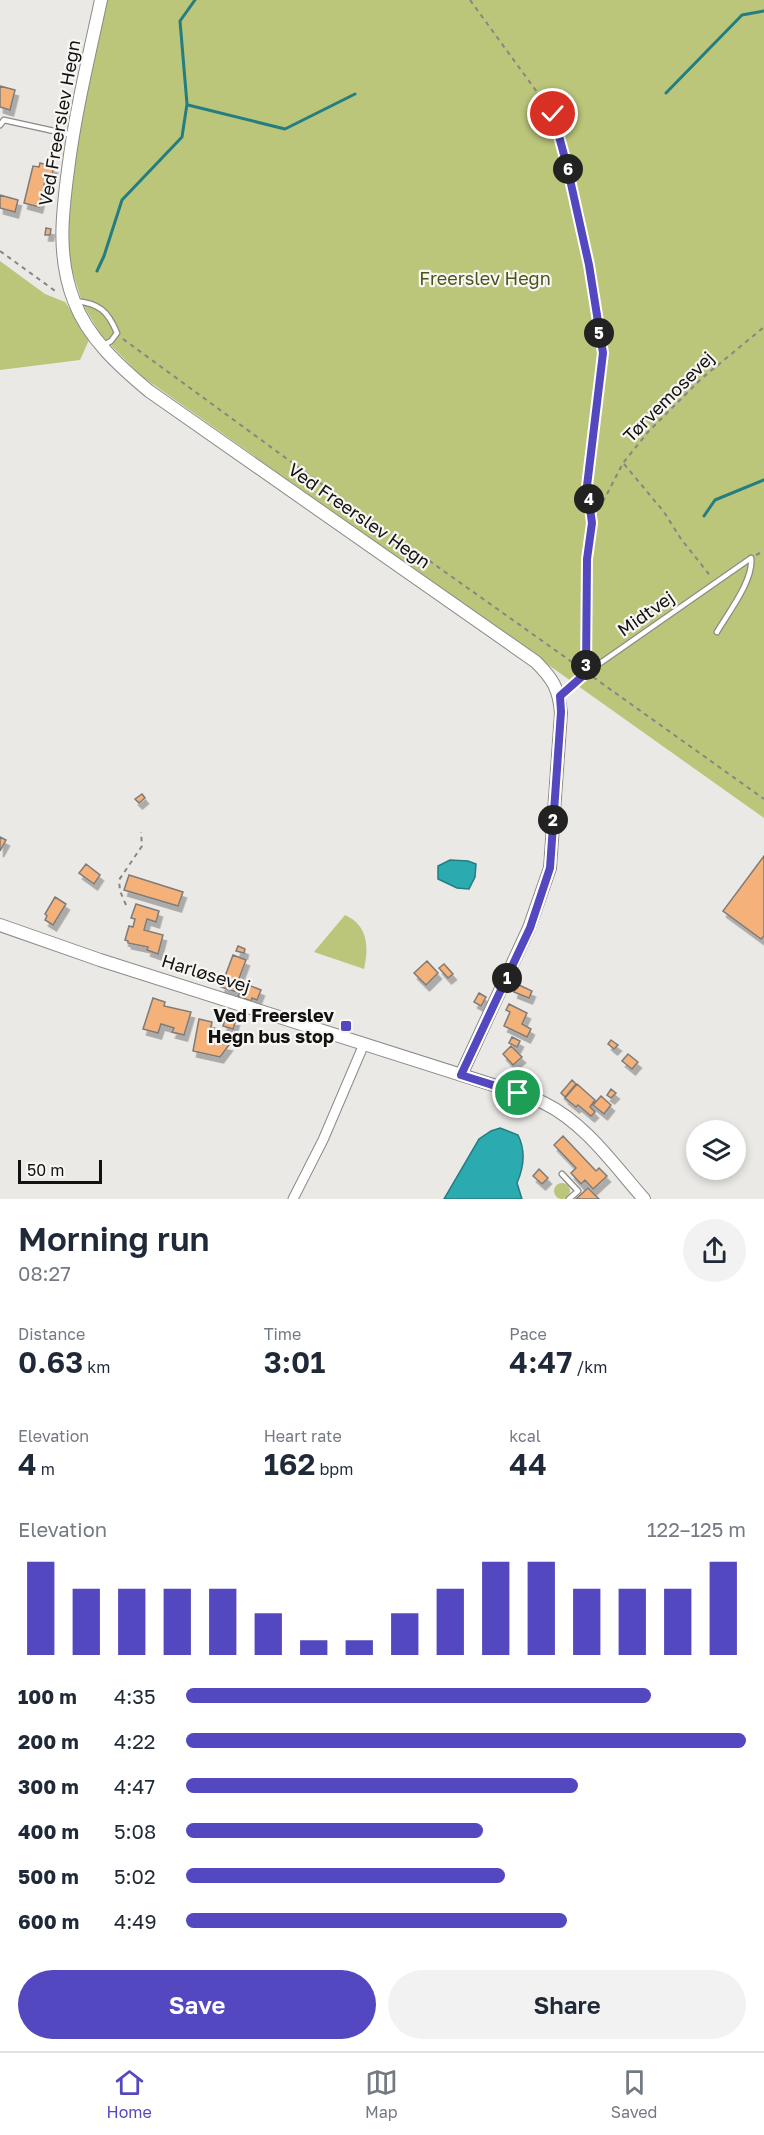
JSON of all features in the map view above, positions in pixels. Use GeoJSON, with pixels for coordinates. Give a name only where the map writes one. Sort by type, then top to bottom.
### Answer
{"type":"FeatureCollection","features":[{"type":"Feature","properties":{"kind":"street","name":"Ved Freerslev Hegn"},"geometry":{"type":"LineString","coordinates":[[101,0],[72,135],[61,239],[63,260],[74,301],[89,329],[127,373],[149,391],[536,662],[547,673],[560,696]]}},
{"type":"Feature","properties":{"kind":"street"},"geometry":{"type":"LineString","coordinates":[[461,1075],[530,928],[550,868],[561,712],[560,696]]}},
{"type":"Feature","properties":{"kind":"street","name":"Harløsevej"},"geometry":{"type":"LineString","coordinates":[[0,925],[100,960],[536,1100],[564,1115],[595,1143],[644,1199]]}},
{"type":"Feature","properties":{"kind":"street"},"geometry":{"type":"LineString","coordinates":[[293,1199],[323,1140],[364,1044]]}},
{"type":"Feature","properties":{"kind":"lane"},"geometry":{"type":"LineString","coordinates":[[0,125],[4,120],[72,135]]}},
{"type":"Feature","properties":{"kind":"lane"},"geometry":{"type":"LineString","coordinates":[[74,301],[96,305],[110,317],[117,333],[111,341],[102,346]]}},
{"type":"Feature","properties":{"kind":"lane","name":"Midtvej"},"geometry":{"type":"LineString","coordinates":[[560,696],[586,673],[751,558],[752,566],[741,591],[717,632]]}},
{"type":"Feature","properties":{"kind":"lane"},"geometry":{"type":"LineString","coordinates":[[586,673],[587,559]]}},
{"type":"Feature","properties":{"kind":"lane"},"geometry":{"type":"LineString","coordinates":[[562,1174],[578,1191],[569,1199]]}},
{"type":"Feature","properties":{"kind":"path"},"geometry":{"type":"LineString","coordinates":[[470,0],[553,114],[567,166],[589,265],[603,353],[587,486],[592,523]]}},
{"type":"Feature","properties":{"kind":"path"},"geometry":{"type":"LineString","coordinates":[[0,250],[51,289],[74,301]]}},
{"type":"Feature","properties":{"kind":"path","name":"Tørvemosevej"},"geometry":{"type":"LineString","coordinates":[[587,559],[592,523],[624,463],[648,432],[701,379],[764,327]]}},
{"type":"Feature","properties":{"kind":"path"},"geometry":{"type":"LineString","coordinates":[[117,333],[129,345],[273,450],[764,799]]}},
{"type":"Feature","properties":{"kind":"path"},"geometry":{"type":"LineString","coordinates":[[624,463],[664,512],[681,539],[709,572],[715,583]]}},
{"type":"Feature","properties":{"kind":"path"},"geometry":{"type":"LineString","coordinates":[[126,905],[120,891],[119,880],[142,846],[141,832]]}},
{"type":"Feature","properties":{"kind":"green space","name":"Freerslev Hegn"},"geometry":{"type":"Polygon","coordinates":[[[105,0],[764,0],[764,818],[140,375],[101,335],[83,305],[70,264],[67,215],[77,137],[105,0]]]}},
{"type":"Feature","properties":{"kind":"green space"},"geometry":{"type":"Polygon","coordinates":[[[0,261],[45,294],[65,302],[90,338],[80,360],[0,370],[0,261]]]}},
{"type":"Feature","properties":{"kind":"green space"},"geometry":{"type":"Polygon","coordinates":[[[345,915],[353,919],[365,938],[364,969],[314,952],[345,915]]]}},
{"type":"Feature","properties":{"kind":"green space"},"geometry":{"type":"Polygon","coordinates":[[[559,1183],[565,1183],[570,1191],[568,1197],[559,1199],[554,1194],[554,1188],[559,1183]]]}},
{"type":"Feature","properties":{"kind":"water"},"geometry":{"type":"Polygon","coordinates":[[[450,860],[476,864],[475,877],[469,889],[457,888],[438,879],[438,866],[450,860]]]}},
{"type":"Feature","properties":{"kind":"water"},"geometry":{"type":"Polygon","coordinates":[[[500,1128],[518,1135],[521,1141],[523,1159],[517,1183],[522,1199],[444,1199],[479,1139],[500,1128]]]}},
{"type":"Feature","properties":{"kind":"building"},"geometry":{"type":"Polygon","coordinates":[[[0,86],[15,90],[10,110],[0,107],[0,86]]]}},
{"type":"Feature","properties":{"kind":"building"},"geometry":{"type":"Polygon","coordinates":[[[40,163],[54,167],[51,178],[46,177],[39,207],[24,203],[33,166],[39,167],[40,163]]]}},
{"type":"Feature","properties":{"kind":"building"},"geometry":{"type":"Polygon","coordinates":[[[0,195],[18,200],[15,212],[0,208],[0,195]]]}},
{"type":"Feature","properties":{"kind":"building"},"geometry":{"type":"Polygon","coordinates":[[[46,228],[51,229],[50,235],[45,235],[46,228]]]}},
{"type":"Feature","properties":{"kind":"building"},"geometry":{"type":"Polygon","coordinates":[[[142,794],[145,798],[139,803],[135,799],[142,794]]]}},
{"type":"Feature","properties":{"kind":"building"},"geometry":{"type":"Polygon","coordinates":[[[0,837],[6,840],[0,851],[0,837]]]}},
{"type":"Feature","properties":{"kind":"building"},"geometry":{"type":"Polygon","coordinates":[[[764,856],[764,936],[761,939],[723,911],[764,856]]]}},
{"type":"Feature","properties":{"kind":"building"},"geometry":{"type":"Polygon","coordinates":[[[86,864],[100,875],[94,884],[79,873],[86,864]]]}},
{"type":"Feature","properties":{"kind":"building"},"geometry":{"type":"Polygon","coordinates":[[[129,875],[183,892],[178,906],[124,890],[129,875]]]}},
{"type":"Feature","properties":{"kind":"building"},"geometry":{"type":"Polygon","coordinates":[[[55,897],[66,904],[53,925],[45,920],[47,916],[45,914],[55,897]]]}},
{"type":"Feature","properties":{"kind":"building"},"geometry":{"type":"Polygon","coordinates":[[[136,904],[159,911],[156,922],[147,919],[144,930],[163,935],[158,954],[147,950],[148,947],[128,943],[125,940],[129,926],[133,927],[135,919],[131,918],[136,904]]]}},
{"type":"Feature","properties":{"kind":"building"},"geometry":{"type":"Polygon","coordinates":[[[238,946],[245,949],[244,953],[236,951],[238,946]]]}},
{"type":"Feature","properties":{"kind":"building"},"geometry":{"type":"Polygon","coordinates":[[[233,955],[246,960],[238,981],[261,990],[257,1000],[252,998],[251,1001],[238,996],[240,993],[221,987],[233,955]]]}},
{"type":"Feature","properties":{"kind":"building"},"geometry":{"type":"Polygon","coordinates":[[[427,961],[438,973],[426,985],[414,973],[427,961]]]}},
{"type":"Feature","properties":{"kind":"building"},"geometry":{"type":"Polygon","coordinates":[[[444,964],[453,974],[448,978],[439,968],[444,964]]]}},
{"type":"Feature","properties":{"kind":"building"},"geometry":{"type":"Polygon","coordinates":[[[517,984],[532,991],[529,998],[514,992],[517,984]]]}},
{"type":"Feature","properties":{"kind":"building"},"geometry":{"type":"Polygon","coordinates":[[[479,993],[486,997],[481,1006],[474,1002],[479,993]]]}},
{"type":"Feature","properties":{"kind":"building"},"geometry":{"type":"Polygon","coordinates":[[[153,998],[165,1002],[164,1006],[191,1012],[184,1035],[172,1032],[174,1028],[161,1024],[158,1033],[143,1029],[153,998]]]}},
{"type":"Feature","properties":{"kind":"building"},"geometry":{"type":"Polygon","coordinates":[[[509,1004],[527,1013],[522,1024],[531,1029],[527,1037],[504,1026],[510,1012],[506,1010],[509,1004]]]}},
{"type":"Feature","properties":{"kind":"building"},"geometry":{"type":"Polygon","coordinates":[[[199,1019],[212,1022],[208,1041],[229,1045],[220,1057],[193,1051],[199,1019]]]}},
{"type":"Feature","properties":{"kind":"building"},"geometry":{"type":"Polygon","coordinates":[[[225,1019],[236,1020],[233,1029],[223,1026],[225,1019]]]}},
{"type":"Feature","properties":{"kind":"building"},"geometry":{"type":"Polygon","coordinates":[[[512,1037],[520,1041],[517,1047],[509,1043],[512,1037]]]}},
{"type":"Feature","properties":{"kind":"building"},"geometry":{"type":"Polygon","coordinates":[[[611,1040],[618,1045],[614,1049],[608,1044],[611,1040]]]}},
{"type":"Feature","properties":{"kind":"building"},"geometry":{"type":"Polygon","coordinates":[[[511,1046],[522,1057],[513,1065],[503,1054],[511,1046]]]}},
{"type":"Feature","properties":{"kind":"building"},"geometry":{"type":"Polygon","coordinates":[[[628,1054],[638,1062],[632,1069],[622,1061],[628,1054]]]}},
{"type":"Feature","properties":{"kind":"building"},"geometry":{"type":"Polygon","coordinates":[[[572,1080],[576,1084],[565,1097],[561,1093],[572,1080]]]}},
{"type":"Feature","properties":{"kind":"building"},"geometry":{"type":"Polygon","coordinates":[[[577,1084],[595,1100],[590,1107],[595,1112],[591,1116],[565,1098],[577,1084]]]}},
{"type":"Feature","properties":{"kind":"building"},"geometry":{"type":"Polygon","coordinates":[[[611,1089],[616,1093],[611,1098],[607,1095],[611,1089]]]}},
{"type":"Feature","properties":{"kind":"building"},"geometry":{"type":"Polygon","coordinates":[[[601,1096],[611,1105],[604,1114],[593,1105],[601,1096]]]}},
{"type":"Feature","properties":{"kind":"building"},"geometry":{"type":"Polygon","coordinates":[[[563,1136],[596,1171],[599,1168],[607,1176],[593,1189],[585,1180],[581,1184],[571,1173],[576,1168],[554,1145],[563,1136]]]}},
{"type":"Feature","properties":{"kind":"building"},"geometry":{"type":"Polygon","coordinates":[[[539,1169],[548,1178],[542,1184],[533,1176],[539,1169]]]}},
{"type":"Feature","properties":{"kind":"building"},"geometry":{"type":"Polygon","coordinates":[[[588,1188],[599,1199],[576,1199],[588,1188]]]}},
{"type":"Feature","properties":{"kind":"waterway"},"geometry":{"type":"LineString","coordinates":[[97,271],[122,200],[182,137],[187,104],[180,21],[195,0]]}},
{"type":"Feature","properties":{"kind":"waterway"},"geometry":{"type":"LineString","coordinates":[[666,93],[742,15],[764,11]]}},
{"type":"Feature","properties":{"kind":"waterway"},"geometry":{"type":"LineString","coordinates":[[188,105],[285,129],[355,94]]}},
{"type":"Feature","properties":{"kind":"waterway"},"geometry":{"type":"LineString","coordinates":[[704,516],[715,500],[764,480]]}},
{"type":"Feature","properties":{"kind":"place","name":"Ved Freerslev Hegn bus stop"},"geometry":{"type":"Point","coordinates":[346,1026]}},
{"type":"Feature","properties":{"kind":"route"},"geometry":{"type":"LineString","coordinates":[[518,1093],[461,1075],[530,928],[550,868],[561,712],[560,696],[586,673],[587,559],[592,523],[587,486],[603,353],[589,265],[553,114]]}}]}
